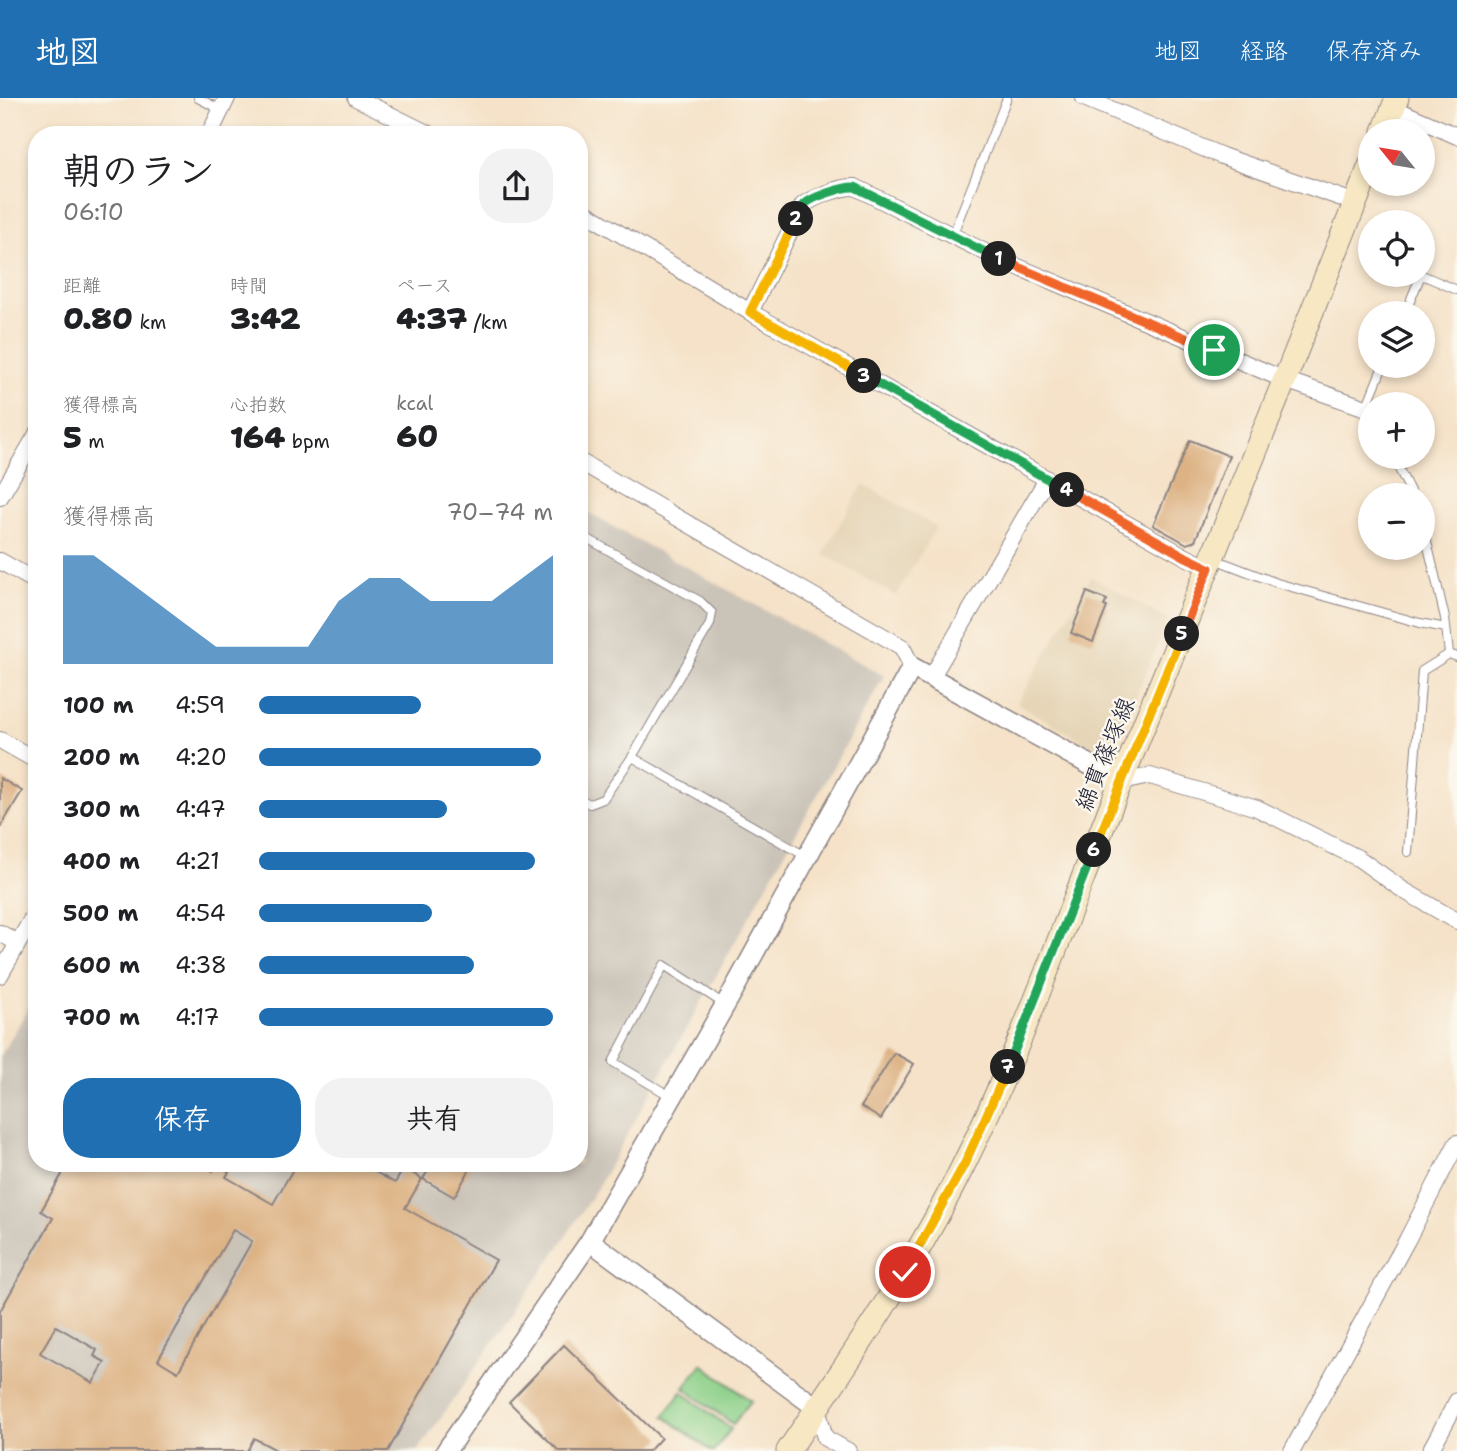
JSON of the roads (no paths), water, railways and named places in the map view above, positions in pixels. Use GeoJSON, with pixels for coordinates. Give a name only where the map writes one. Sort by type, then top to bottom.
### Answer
{"type":"FeatureCollection","features":[{"type":"Feature","properties":{"kind":"main road","name":"綿貫篠塚線"},"geometry":{"type":"LineString","coordinates":[[788,1451],[871,1328],[905,1272],[965,1163],[994,1101],[1359,196]]}},
{"type":"Feature","properties":{"kind":"street"},"geometry":{"type":"LineString","coordinates":[[356,98],[413,126]]}},
{"type":"Feature","properties":{"kind":"street"},"geometry":{"type":"LineString","coordinates":[[1084,98],[1222,156],[1356,203]]}},
{"type":"Feature","properties":{"kind":"street"},"geometry":{"type":"LineString","coordinates":[[1395,103],[1457,136]]}},
{"type":"Feature","properties":{"kind":"street"},"geometry":{"type":"LineString","coordinates":[[213,126],[224,104]]}},
{"type":"Feature","properties":{"kind":"street"},"geometry":{"type":"LineString","coordinates":[[750,312],[803,205],[810,200],[855,187],[997,258],[1358,408]]}},
{"type":"Feature","properties":{"kind":"street"},"geometry":{"type":"LineString","coordinates":[[588,214],[750,312],[1186,557],[1211,563]]}},
{"type":"Feature","properties":{"kind":"street"},"geometry":{"type":"LineString","coordinates":[[0,497],[28,449]]}},
{"type":"Feature","properties":{"kind":"street"},"geometry":{"type":"LineString","coordinates":[[588,466],[902,647],[912,667],[1121,782],[1150,776],[1257,808],[1358,858],[1403,890],[1457,921]]}},
{"type":"Feature","properties":{"kind":"street"},"geometry":{"type":"LineString","coordinates":[[931,678],[1047,479]]}},
{"type":"Feature","properties":{"kind":"street"},"geometry":{"type":"LineString","coordinates":[[0,561],[28,577]]}},
{"type":"Feature","properties":{"kind":"street"},"geometry":{"type":"LineString","coordinates":[[446,1451],[590,1241],[725,1005],[912,667]]}},
{"type":"Feature","properties":{"kind":"street"},"geometry":{"type":"LineString","coordinates":[[0,740],[28,756]]}},
{"type":"Feature","properties":{"kind":"street"},"geometry":{"type":"LineString","coordinates":[[0,975],[28,926]]}},
{"type":"Feature","properties":{"kind":"street"},"geometry":{"type":"LineString","coordinates":[[0,933],[18,943]]}},
{"type":"Feature","properties":{"kind":"street"},"geometry":{"type":"LineString","coordinates":[[1292,1451],[1457,1143]]}},
{"type":"Feature","properties":{"kind":"street"},"geometry":{"type":"LineString","coordinates":[[590,1241],[817,1408],[825,1438],[848,1451]]}},
{"type":"Feature","properties":{"kind":"street"},"geometry":{"type":"LineString","coordinates":[[1430,1451],[1457,1401]]}},
{"type":"Feature","properties":{"kind":"lane"},"geometry":{"type":"LineString","coordinates":[[198,98],[224,104]]}},
{"type":"Feature","properties":{"kind":"lane"},"geometry":{"type":"LineString","coordinates":[[952,236],[1007,98]]}},
{"type":"Feature","properties":{"kind":"lane"},"geometry":{"type":"LineString","coordinates":[[1435,279],[1457,290]]}},
{"type":"Feature","properties":{"kind":"lane"},"geometry":{"type":"LineString","coordinates":[[588,539],[700,601],[712,613],[710,624],[632,757],[603,799],[588,803]]}},
{"type":"Feature","properties":{"kind":"lane"},"geometry":{"type":"LineString","coordinates":[[1408,852],[1423,671],[1453,655],[1431,560]]}},
{"type":"Feature","properties":{"kind":"lane"},"geometry":{"type":"LineString","coordinates":[[1211,563],[1420,624],[1446,628]]}},
{"type":"Feature","properties":{"kind":"lane"},"geometry":{"type":"LineString","coordinates":[[632,757],[807,857]]}},
{"type":"Feature","properties":{"kind":"lane"},"geometry":{"type":"LineString","coordinates":[[673,1097],[613,1062],[664,965],[725,1005]]}}]}
